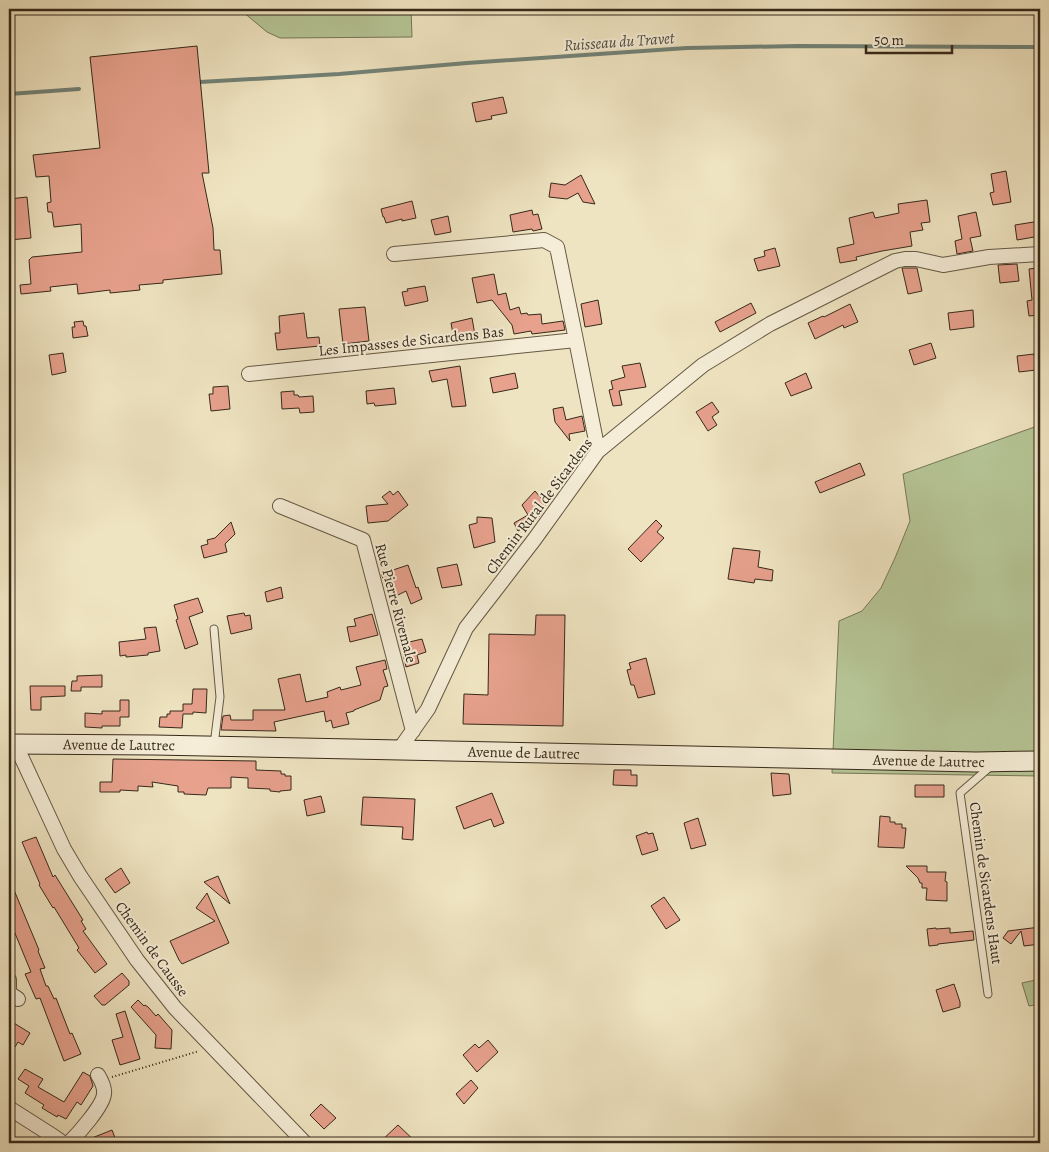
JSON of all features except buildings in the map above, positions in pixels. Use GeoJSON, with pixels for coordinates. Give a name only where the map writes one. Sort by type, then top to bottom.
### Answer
{"type":"FeatureCollection","features":[{"type":"Feature","properties":{"kind":"main road","name":"Avenue de Lautrec"},"geometry":{"type":"LineString","coordinates":[[14,744],[214,746],[996,762],[1040,761]]}},
{"type":"Feature","properties":{"kind":"street"},"geometry":{"type":"LineString","coordinates":[[394,254],[544,240],[557,247],[598,451]]}},
{"type":"Feature","properties":{"kind":"street","name":"Chemin Rural de Sicardens"},"geometry":{"type":"LineString","coordinates":[[399,750],[428,709],[466,628],[534,540],[598,451],[703,365],[770,324],[894,262],[916,259],[943,265],[989,258],[1040,254]]}},
{"type":"Feature","properties":{"kind":"street","name":"Les Impasses de Sicardens Bas"},"geometry":{"type":"LineString","coordinates":[[249,374],[576,340]]}},
{"type":"Feature","properties":{"kind":"street","name":"Rue Pierre Rivemale"},"geometry":{"type":"LineString","coordinates":[[280,506],[363,540],[413,731]]}},
{"type":"Feature","properties":{"kind":"street","name":"Chemin de Causse"},"geometry":{"type":"LineString","coordinates":[[14,744],[64,849],[137,960],[174,1008],[305,1143]]}},
{"type":"Feature","properties":{"kind":"street"},"geometry":{"type":"LineString","coordinates":[[9,980],[12,994]]}},
{"type":"Feature","properties":{"kind":"street"},"geometry":{"type":"LineString","coordinates":[[69,1143],[105,1107],[104,1094],[99,1078]]}},
{"type":"Feature","properties":{"kind":"street"},"geometry":{"type":"LineString","coordinates":[[9,1108],[63,1143]]}},
{"type":"Feature","properties":{"kind":"lane"},"geometry":{"type":"LineString","coordinates":[[214,629],[220,697],[214,746]]}},
{"type":"Feature","properties":{"kind":"lane","name":"Chemin de Sicardens Haut"},"geometry":{"type":"LineString","coordinates":[[988,994],[960,793],[996,762]]}},
{"type":"Feature","properties":{"kind":"path"},"geometry":{"type":"LineString","coordinates":[[99,1078],[203,1048]]}},
{"type":"Feature","properties":{"kind":"green space"},"geometry":{"type":"Polygon","coordinates":[[[235,9],[411,9],[412,37],[280,38],[267,32],[243,12],[235,9]]]}},
{"type":"Feature","properties":{"kind":"green space"},"geometry":{"type":"Polygon","coordinates":[[[1040,425],[1040,776],[832,773],[839,621],[862,611],[881,588],[895,558],[910,521],[903,474],[1040,425]]]}},
{"type":"Feature","properties":{"kind":"green space"},"geometry":{"type":"Polygon","coordinates":[[[1040,979],[1040,1004],[1029,1006],[1022,983],[1040,979]]]}},
{"type":"Feature","properties":{"kind":"waterway","name":"Ruisseau du Travet"},"geometry":{"type":"LineString","coordinates":[[200,82],[339,74],[687,48],[798,46],[1040,47]]}},
{"type":"Feature","properties":{"kind":"waterway","name":"Ruisseau du Travet"},"geometry":{"type":"LineString","coordinates":[[9,94],[79,89]]}}]}
